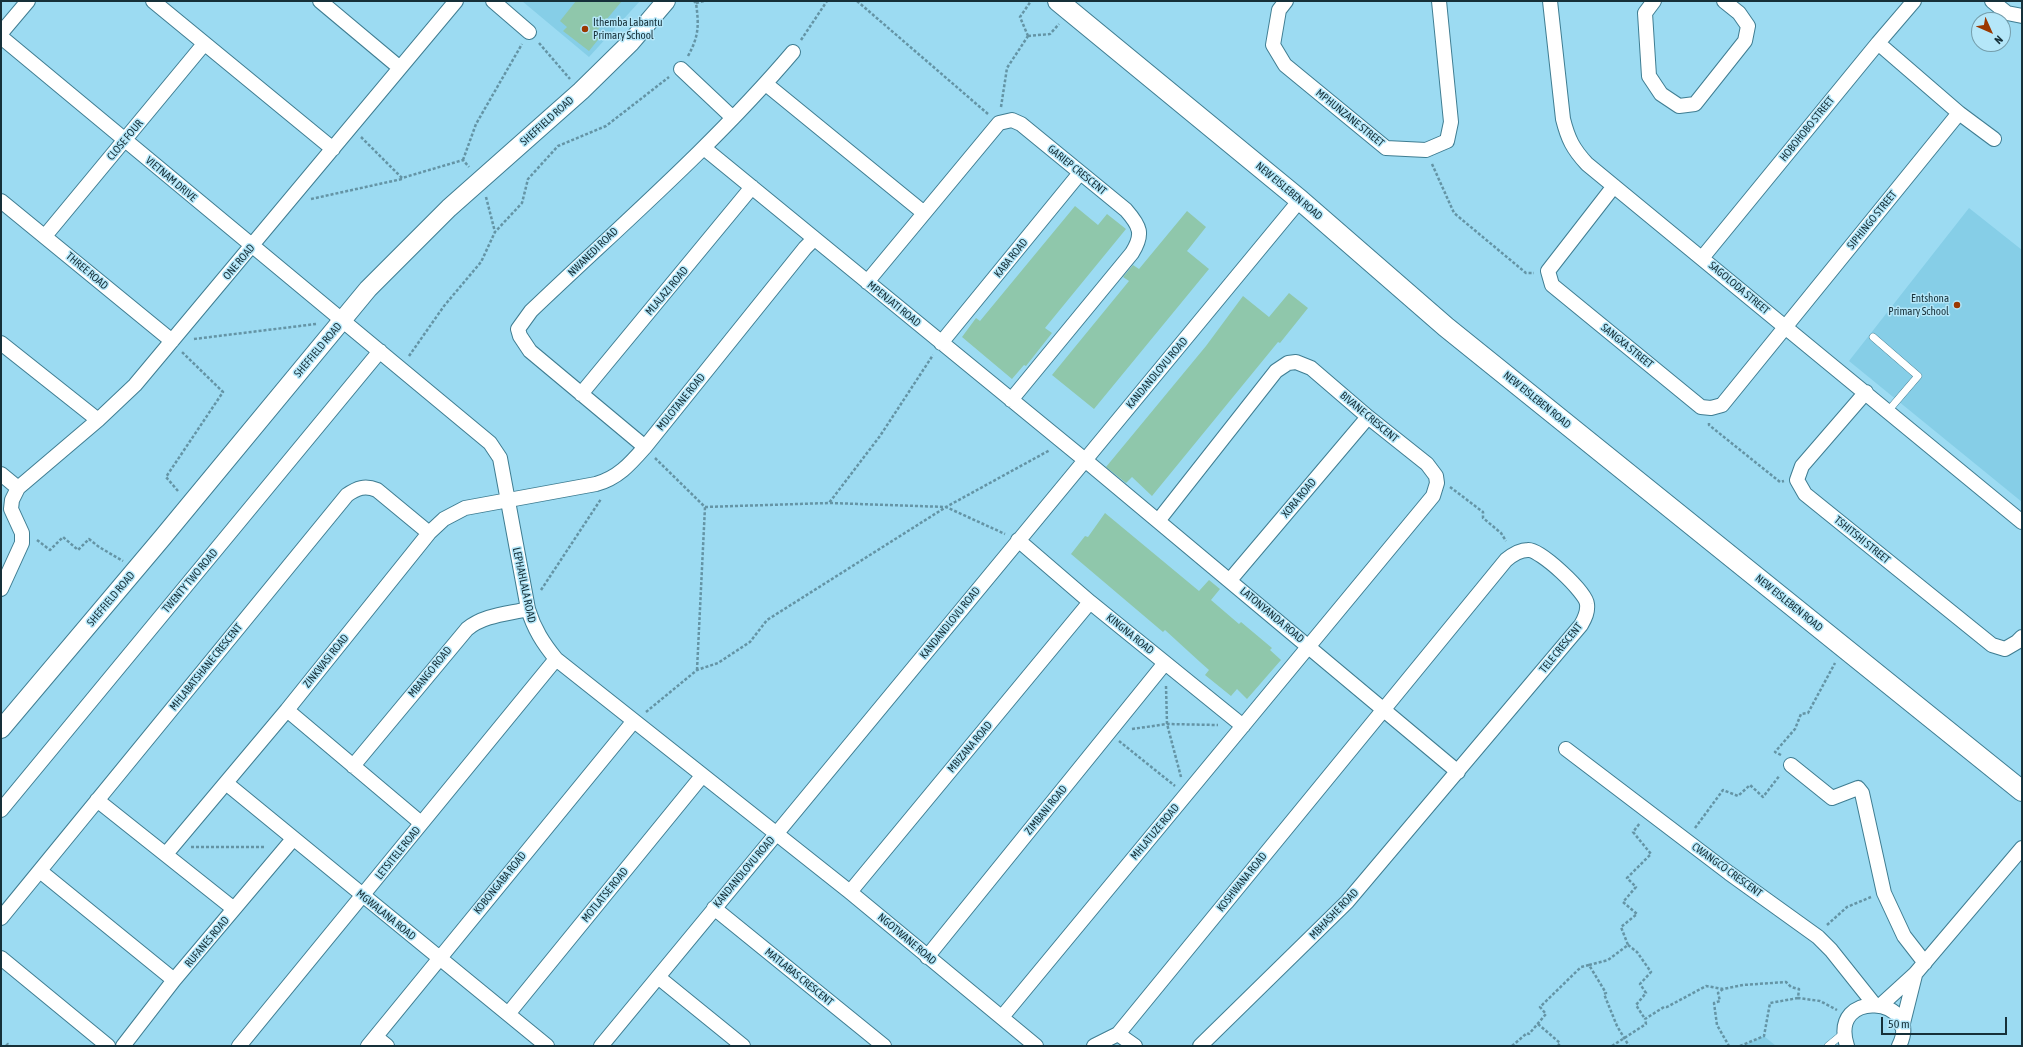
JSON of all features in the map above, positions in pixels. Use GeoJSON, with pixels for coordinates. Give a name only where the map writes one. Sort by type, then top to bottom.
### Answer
{"type":"FeatureCollection","features":[{"type":"Feature","properties":{"kind":"main road","name":"NEW EISLEBEN ROAD"},"geometry":{"type":"LineString","coordinates":[[1064,6],[1300,200],[1446,327],[2022,791]]}},
{"type":"Feature","properties":{"kind":"street"},"geometry":{"type":"LineString","coordinates":[[1,33],[28,1]]}},
{"type":"Feature","properties":{"kind":"street"},"geometry":{"type":"LineString","coordinates":[[153,1],[333,149]]}},
{"type":"Feature","properties":{"kind":"street"},"geometry":{"type":"LineString","coordinates":[[320,1],[400,68]]}},
{"type":"Feature","properties":{"kind":"street","name":"ONE ROAD"},"geometry":{"type":"LineString","coordinates":[[18,488],[127,394],[456,1]]}},
{"type":"Feature","properties":{"kind":"street"},"geometry":{"type":"LineString","coordinates":[[493,1],[529,32]]}},
{"type":"Feature","properties":{"kind":"street","name":"SHEFFIELD ROAD"},"geometry":{"type":"LineString","coordinates":[[1,729],[368,289],[481,180],[581,91],[631,42],[666,1]]}},
{"type":"Feature","properties":{"kind":"street","name":"MPHUNZANE STREET"},"geometry":{"type":"LineString","coordinates":[[1286,1],[1279,10],[1273,45],[1285,65],[1386,148],[1426,150],[1447,141],[1451,122],[1439,1]]}},
{"type":"Feature","properties":{"kind":"street","name":"SAGOLODA STREET"},"geometry":{"type":"LineString","coordinates":[[1550,1],[1563,119],[1567,138],[1587,164],[1888,410],[2022,522]]}},
{"type":"Feature","properties":{"kind":"street"},"geometry":{"type":"LineString","coordinates":[[1654,1],[1645,14],[1649,76],[1661,94],[1679,106],[1695,104],[1745,41],[1748,26],[1740,13],[1724,1]]}},
{"type":"Feature","properties":{"kind":"street","name":"HOBOHOBO STREET"},"geometry":{"type":"LineString","coordinates":[[1702,258],[1914,1]]}},
{"type":"Feature","properties":{"kind":"street"},"geometry":{"type":"LineString","coordinates":[[1992,1],[2007,13],[2022,16]]}},
{"type":"Feature","properties":{"kind":"street","name":"VIETNAM DRIVE"},"geometry":{"type":"LineString","coordinates":[[1,37],[342,321]]}},
{"type":"Feature","properties":{"kind":"street"},"geometry":{"type":"LineString","coordinates":[[1878,43],[1959,113],[1994,139]]}},
{"type":"Feature","properties":{"kind":"street","name":"CLOSE FOUR"},"geometry":{"type":"LineString","coordinates":[[45,236],[204,44]]}},
{"type":"Feature","properties":{"kind":"street","name":"NWANEDI ROAD"},"geometry":{"type":"LineString","coordinates":[[645,448],[530,351],[520,336],[518,329],[531,311],[704,148],[766,84],[793,52]]}},
{"type":"Feature","properties":{"kind":"street"},"geometry":{"type":"LineString","coordinates":[[681,69],[733,118]]}},
{"type":"Feature","properties":{"kind":"street"},"geometry":{"type":"LineString","coordinates":[[766,84],[924,213]]}},
{"type":"Feature","properties":{"kind":"street","name":"SIPHINGO STREET"},"geometry":{"type":"LineString","coordinates":[[1785,327],[1959,113]]}},
{"type":"Feature","properties":{"kind":"street","name":"GARIEP CRESCENT"},"geometry":{"type":"LineString","coordinates":[[999,123],[1012,120],[1021,124],[1131,215],[1140,232],[1138,244],[1132,253],[1011,400]]}},
{"type":"Feature","properties":{"kind":"street"},"geometry":{"type":"LineString","coordinates":[[867,282],[999,123]]}},
{"type":"Feature","properties":{"kind":"street","name":"MPENJATI ROAD"},"geometry":{"type":"LineString","coordinates":[[704,148],[1085,460]]}},
{"type":"Feature","properties":{"kind":"street","name":"KABA ROAD"},"geometry":{"type":"LineString","coordinates":[[941,343],[1080,173]]}},
{"type":"Feature","properties":{"kind":"street"},"geometry":{"type":"LineString","coordinates":[[1548,271],[1614,186]]}},
{"type":"Feature","properties":{"kind":"street","name":"MLALAZI ROAD"},"geometry":{"type":"LineString","coordinates":[[581,394],[752,188]]}},
{"type":"Feature","properties":{"kind":"street","name":"THREE ROAD"},"geometry":{"type":"LineString","coordinates":[[1,200],[172,341]]}},
{"type":"Feature","properties":{"kind":"street","name":"KANDANDLOVU ROAD"},"geometry":{"type":"LineString","coordinates":[[602,1046],[714,908],[1300,200]]}},
{"type":"Feature","properties":{"kind":"street","name":"MDLOTANE ROAD"},"geometry":{"type":"LineString","coordinates":[[507,500],[596,484],[608,481],[617,476],[645,448],[805,248],[814,239]]}},
{"type":"Feature","properties":{"kind":"street","name":"SANGXA STREET"},"geometry":{"type":"LineString","coordinates":[[1548,271],[1552,284],[1701,407],[1711,408]]}},
{"type":"Feature","properties":{"kind":"street","name":"LEPHAHLALA ROAD"},"geometry":{"type":"LineString","coordinates":[[342,321],[490,443],[500,458],[528,609],[534,629],[542,643],[556,659],[633,722],[776,834]]}},
{"type":"Feature","properties":{"kind":"street"},"geometry":{"type":"LineString","coordinates":[[1711,408],[1722,405],[1785,327]]}},
{"type":"Feature","properties":{"kind":"street"},"geometry":{"type":"LineString","coordinates":[[1,343],[98,420]]}},
{"type":"Feature","properties":{"kind":"street","name":"TWENTY TWO ROAD"},"geometry":{"type":"LineString","coordinates":[[1,810],[380,351]]}},
{"type":"Feature","properties":{"kind":"street","name":"BIVANE CRESCENT"},"geometry":{"type":"LineString","coordinates":[[1158,520],[1283,365],[1296,362],[1311,368],[1427,464],[1436,476]]}},
{"type":"Feature","properties":{"kind":"street"},"geometry":{"type":"LineString","coordinates":[[1797,480],[1802,466],[1866,392]]}},
{"type":"Feature","properties":{"kind":"street","name":"XORA ROAD"},"geometry":{"type":"LineString","coordinates":[[1230,580],[1368,416]]}},
{"type":"Feature","properties":{"kind":"street","name":"LATONYANDA ROAD"},"geometry":{"type":"LineString","coordinates":[[1085,460],[1458,772]]}},
{"type":"Feature","properties":{"kind":"street"},"geometry":{"type":"LineString","coordinates":[[1,474],[18,488],[12,500],[11,509],[22,533],[22,543],[1,589]]}},
{"type":"Feature","properties":{"kind":"street"},"geometry":{"type":"LineString","coordinates":[[1309,646],[1433,496],[1437,483],[1436,476]]}},
{"type":"Feature","properties":{"kind":"street","name":"TSHITSHI STREET"},"geometry":{"type":"LineString","coordinates":[[1797,480],[1804,494],[1992,646],[2005,649],[2017,642],[2022,636]]}},
{"type":"Feature","properties":{"kind":"street","name":"MHLABATSHANE CRESCENT"},"geometry":{"type":"LineString","coordinates":[[1,918],[347,495],[355,489],[363,487],[370,487],[377,490],[429,533]]}},
{"type":"Feature","properties":{"kind":"street","name":"ZINKWASI ROAD"},"geometry":{"type":"LineString","coordinates":[[171,849],[429,533],[444,519],[465,508],[507,500]]}},
{"type":"Feature","properties":{"kind":"street","name":"KINGNA ROAD"},"geometry":{"type":"LineString","coordinates":[[1018,540],[1090,602],[1243,726]]}},
{"type":"Feature","properties":{"kind":"street","name":"TELE CRESCENT"},"geometry":{"type":"LineString","coordinates":[[1458,772],[1581,625],[1587,611],[1587,604],[1581,593],[1539,553],[1528,550],[1514,553]]}},
{"type":"Feature","properties":{"kind":"street"},"geometry":{"type":"LineString","coordinates":[[1384,710],[1506,560],[1514,553]]}},
{"type":"Feature","properties":{"kind":"street","name":"MBIZANA ROAD"},"geometry":{"type":"LineString","coordinates":[[850,892],[1090,602]]}},
{"type":"Feature","properties":{"kind":"street","name":"MBANGO ROAD"},"geometry":{"type":"LineString","coordinates":[[353,766],[467,629],[475,622],[484,618],[528,609]]}},
{"type":"Feature","properties":{"kind":"street","name":"MHLATUZE ROAD"},"geometry":{"type":"LineString","coordinates":[[1002,1017],[1309,646]]}},
{"type":"Feature","properties":{"kind":"street","name":"LETSITELE ROAD"},"geometry":{"type":"LineString","coordinates":[[239,1046],[556,659]]}},
{"type":"Feature","properties":{"kind":"street","name":"ZIMBANI ROAD"},"geometry":{"type":"LineString","coordinates":[[927,956],[1165,663]]}},
{"type":"Feature","properties":{"kind":"street"},"geometry":{"type":"LineString","coordinates":[[286,710],[421,824]]}},
{"type":"Feature","properties":{"kind":"street","name":"KOSHWANA ROAD"},"geometry":{"type":"LineString","coordinates":[[1094,1046],[1118,1034],[1384,710]]}},
{"type":"Feature","properties":{"kind":"street","name":"KOBONGABA ROAD"},"geometry":{"type":"LineString","coordinates":[[372,1041],[633,722]]}},
{"type":"Feature","properties":{"kind":"street","name":"CWANGCO CRESCENT"},"geometry":{"type":"LineString","coordinates":[[1566,749],[1685,840],[1818,937],[1831,950],[1877,1005],[1894,1013],[1902,1027]]}},
{"type":"Feature","properties":{"kind":"street"},"geometry":{"type":"LineString","coordinates":[[1790,765],[1832,798],[1852,789],[1858,788],[1862,793],[1884,893],[1904,936],[1925,963]]}},
{"type":"Feature","properties":{"kind":"street","name":"MBHASHE ROAD"},"geometry":{"type":"LineString","coordinates":[[1200,1046],[1347,902],[1458,772]]}},
{"type":"Feature","properties":{"kind":"street","name":"MOTLATSE ROAD"},"geometry":{"type":"LineString","coordinates":[[508,1014],[702,776]]}},
{"type":"Feature","properties":{"kind":"street","name":"MGWALANA ROAD"},"geometry":{"type":"LineString","coordinates":[[226,783],[547,1046]]}},
{"type":"Feature","properties":{"kind":"street"},"geometry":{"type":"LineString","coordinates":[[97,800],[171,849],[234,909]]}},
{"type":"Feature","properties":{"kind":"street","name":"NGOTWANE ROAD"},"geometry":{"type":"LineString","coordinates":[[776,834],[850,892],[1036,1046]]}},
{"type":"Feature","properties":{"kind":"street","name":"RUFANES ROAD"},"geometry":{"type":"LineString","coordinates":[[123,1046],[174,980],[293,839]]}},
{"type":"Feature","properties":{"kind":"street"},"geometry":{"type":"LineString","coordinates":[[1847,1046],[1847,1025],[1855,1011],[1864,1006],[1877,1005],[1915,974],[2022,848]]}},
{"type":"Feature","properties":{"kind":"street"},"geometry":{"type":"LineString","coordinates":[[40,871],[174,980]]}},
{"type":"Feature","properties":{"kind":"street","name":"MATLABAS CRESCENT"},"geometry":{"type":"LineString","coordinates":[[714,908],[884,1046]]}},
{"type":"Feature","properties":{"kind":"street"},"geometry":{"type":"LineString","coordinates":[[1,958],[108,1046]]}},
{"type":"Feature","properties":{"kind":"street"},"geometry":{"type":"LineString","coordinates":[[1902,1045],[1902,1027],[1915,974]]}},
{"type":"Feature","properties":{"kind":"street"},"geometry":{"type":"LineString","coordinates":[[658,977],[743,1046]]}},
{"type":"Feature","properties":{"kind":"street"},"geometry":{"type":"LineString","coordinates":[[1118,1034],[1135,1046]]}},
{"type":"Feature","properties":{"kind":"street"},"geometry":{"type":"LineString","coordinates":[[372,1041],[387,1046]]}},
{"type":"Feature","properties":{"kind":"lane"},"geometry":{"type":"LineString","coordinates":[[1873,337],[1918,376],[1888,410]]}},
{"type":"Feature","properties":{"kind":"lane"},"geometry":{"type":"LineString","coordinates":[[1828,1046],[1847,1025]]}},
{"type":"Feature","properties":{"kind":"path"},"geometry":{"type":"LineString","coordinates":[[400,368],[444,306],[481,262],[495,232],[522,203],[528,179],[558,146],[606,126],[681,69],[696,42],[699,22],[695,2],[704,1]]}},
{"type":"Feature","properties":{"kind":"path"},"geometry":{"type":"LineString","coordinates":[[793,52],[827,1]]}},
{"type":"Feature","properties":{"kind":"path"},"geometry":{"type":"LineString","coordinates":[[857,1],[999,123]]}},
{"type":"Feature","properties":{"kind":"path"},"geometry":{"type":"LineString","coordinates":[[1028,36],[1020,17],[1031,1]]}},
{"type":"Feature","properties":{"kind":"path"},"geometry":{"type":"LineString","coordinates":[[1028,36],[1050,34],[1064,6]]}},
{"type":"Feature","properties":{"kind":"path"},"geometry":{"type":"LineString","coordinates":[[463,160],[476,124],[529,32],[581,91]]}},
{"type":"Feature","properties":{"kind":"path"},"geometry":{"type":"LineString","coordinates":[[999,123],[1007,68],[1028,36]]}},
{"type":"Feature","properties":{"kind":"path"},"geometry":{"type":"LineString","coordinates":[[333,149],[361,137],[402,178]]}},
{"type":"Feature","properties":{"kind":"path"},"geometry":{"type":"LineString","coordinates":[[1426,150],[1454,213],[1526,273],[1548,271]]}},
{"type":"Feature","properties":{"kind":"path"},"geometry":{"type":"LineString","coordinates":[[298,191],[311,199],[402,178],[463,160]]}},
{"type":"Feature","properties":{"kind":"path"},"geometry":{"type":"LineString","coordinates":[[463,160],[481,180],[495,232]]}},
{"type":"Feature","properties":{"kind":"path"},"geometry":{"type":"LineString","coordinates":[[172,341],[342,321]]}},
{"type":"Feature","properties":{"kind":"path"},"geometry":{"type":"LineString","coordinates":[[172,341],[223,392],[166,477],[179,490],[174,496]]}},
{"type":"Feature","properties":{"kind":"path"},"geometry":{"type":"LineString","coordinates":[[829,503],[880,436],[941,343]]}},
{"type":"Feature","properties":{"kind":"path"},"geometry":{"type":"LineString","coordinates":[[1711,408],[1709,425],[1780,482],[1797,480]]}},
{"type":"Feature","properties":{"kind":"path"},"geometry":{"type":"LineString","coordinates":[[633,722],[698,670],[718,663],[750,642],[767,620],[946,507],[1064,443]]}},
{"type":"Feature","properties":{"kind":"path"},"geometry":{"type":"LineString","coordinates":[[645,448],[705,507],[829,503],[946,507],[1018,540]]}},
{"type":"Feature","properties":{"kind":"path"},"geometry":{"type":"LineString","coordinates":[[528,609],[617,476]]}},
{"type":"Feature","properties":{"kind":"path"},"geometry":{"type":"LineString","coordinates":[[1436,476],[1483,512],[1483,518],[1501,533],[1514,553]]}},
{"type":"Feature","properties":{"kind":"path"},"geometry":{"type":"LineString","coordinates":[[698,670],[705,507]]}},
{"type":"Feature","properties":{"kind":"path"},"geometry":{"type":"LineString","coordinates":[[22,533],[37,540],[50,550],[63,537],[78,550],[89,539],[135,570]]}},
{"type":"Feature","properties":{"kind":"path"},"geometry":{"type":"LineString","coordinates":[[1685,840],[1723,790],[1738,796],[1750,785],[1763,797],[1787,766],[1790,765],[1786,758],[1775,752],[1794,729],[1801,714],[1808,713],[1843,646]]}},
{"type":"Feature","properties":{"kind":"path"},"geometry":{"type":"LineString","coordinates":[[1165,663],[1167,724],[1186,795]]}},
{"type":"Feature","properties":{"kind":"path"},"geometry":{"type":"LineString","coordinates":[[1109,733],[1167,724],[1243,726]]}},
{"type":"Feature","properties":{"kind":"path"},"geometry":{"type":"LineString","coordinates":[[1109,733],[1186,795]]}},
{"type":"Feature","properties":{"kind":"path"},"geometry":{"type":"LineString","coordinates":[[1612,1046],[1623,1037],[1646,1024],[1636,1005],[1646,992],[1640,984],[1651,972],[1637,952],[1628,945],[1621,927],[1637,914],[1623,902],[1636,887],[1627,878],[1650,854],[1633,832],[1649,813]]}},
{"type":"Feature","properties":{"kind":"path"},"geometry":{"type":"LineString","coordinates":[[171,849],[187,846],[275,847],[282,851]]}},
{"type":"Feature","properties":{"kind":"path"},"geometry":{"type":"LineString","coordinates":[[1818,937],[1826,926],[1846,907],[1884,893]]}},
{"type":"Feature","properties":{"kind":"path"},"geometry":{"type":"LineString","coordinates":[[1512,1046],[1527,1033],[1529,1034],[1538,1024],[1546,1014],[1540,1007],[1581,967],[1608,960],[1628,945]]}},
{"type":"Feature","properties":{"kind":"path"},"geometry":{"type":"LineString","coordinates":[[1589,965],[1606,993],[1604,994],[1617,1026],[1629,1046]]}},
{"type":"Feature","properties":{"kind":"path"},"geometry":{"type":"LineString","coordinates":[[1645,1020],[1664,1007],[1667,1007],[1706,986],[1723,989],[1743,985],[1786,982],[1791,987],[1799,989],[1798,998]]}},
{"type":"Feature","properties":{"kind":"path"},"geometry":{"type":"LineString","coordinates":[[1723,989],[1718,993],[1720,1001],[1714,1003],[1717,1025],[1729,1046]]}},
{"type":"Feature","properties":{"kind":"path"},"geometry":{"type":"LineString","coordinates":[[1740,1046],[1764,1036],[1770,1002],[1798,998],[1820,1001],[1847,1025]]}},
{"type":"Feature","properties":{"kind":"path"},"geometry":{"type":"LineString","coordinates":[[1538,1024],[1560,1043],[1558,1046]]}},
{"type":"Feature","properties":{"kind":"path"},"geometry":{"type":"LineString","coordinates":[[6,1046],[8,1044],[10,1046]]}},
{"type":"Feature","properties":{"kind":"shaded area","name":"Ithemba Labantu Primary School"},"geometry":{"type":"Polygon","coordinates":[[[522,1],[640,1],[589,57],[522,1]]]}},
{"type":"Feature","properties":{"kind":"shaded area","name":"Entshona Primary School"},"geometry":{"type":"Polygon","coordinates":[[[1969,208],[2022,250],[2022,502],[1849,361],[1969,208]]]}},
{"type":"Feature","properties":{"kind":"shaded area"},"geometry":{"type":"Polygon","coordinates":[[[1764,1036],[1776,1046],[1741,1046],[1764,1036]]]}},
{"type":"Feature","properties":{"kind":"building"},"geometry":{"type":"Polygon","coordinates":[[[576,1],[622,1],[596,32],[601,36],[589,51],[563,31],[567,27],[560,21],[576,1]]]}},
{"type":"Feature","properties":{"kind":"building"},"geometry":{"type":"Polygon","coordinates":[[[1075,206],[1098,225],[1107,214],[1126,229],[1045,328],[1052,333],[1026,366],[1024,365],[1012,379],[962,337],[976,318],[980,321],[1075,206]]]}},
{"type":"Feature","properties":{"kind":"building"},"geometry":{"type":"Polygon","coordinates":[[[1187,211],[1206,227],[1187,251],[1209,269],[1094,409],[1052,375],[1129,281],[1123,277],[1133,265],[1139,269],[1187,211]]]}},
{"type":"Feature","properties":{"kind":"building"},"geometry":{"type":"Polygon","coordinates":[[[1289,293],[1308,308],[1280,343],[1278,342],[1152,496],[1132,477],[1126,483],[1106,467],[1206,346],[1243,296],[1269,317],[1289,293]]]}},
{"type":"Feature","properties":{"kind":"building"},"geometry":{"type":"Polygon","coordinates":[[[1105,513],[1199,591],[1209,580],[1220,589],[1211,600],[1239,624],[1241,622],[1272,648],[1270,650],[1281,660],[1247,699],[1237,689],[1231,696],[1205,675],[1209,670],[1165,630],[1163,632],[1071,554],[1085,536],[1088,537],[1105,513]]]}},
{"type":"Feature","properties":{"kind":"place","name":"Ithemba Labantu Primary School"},"geometry":{"type":"Point","coordinates":[585,29]}},
{"type":"Feature","properties":{"kind":"place","name":"Entshona Primary School"},"geometry":{"type":"Point","coordinates":[1957,305]}}]}
